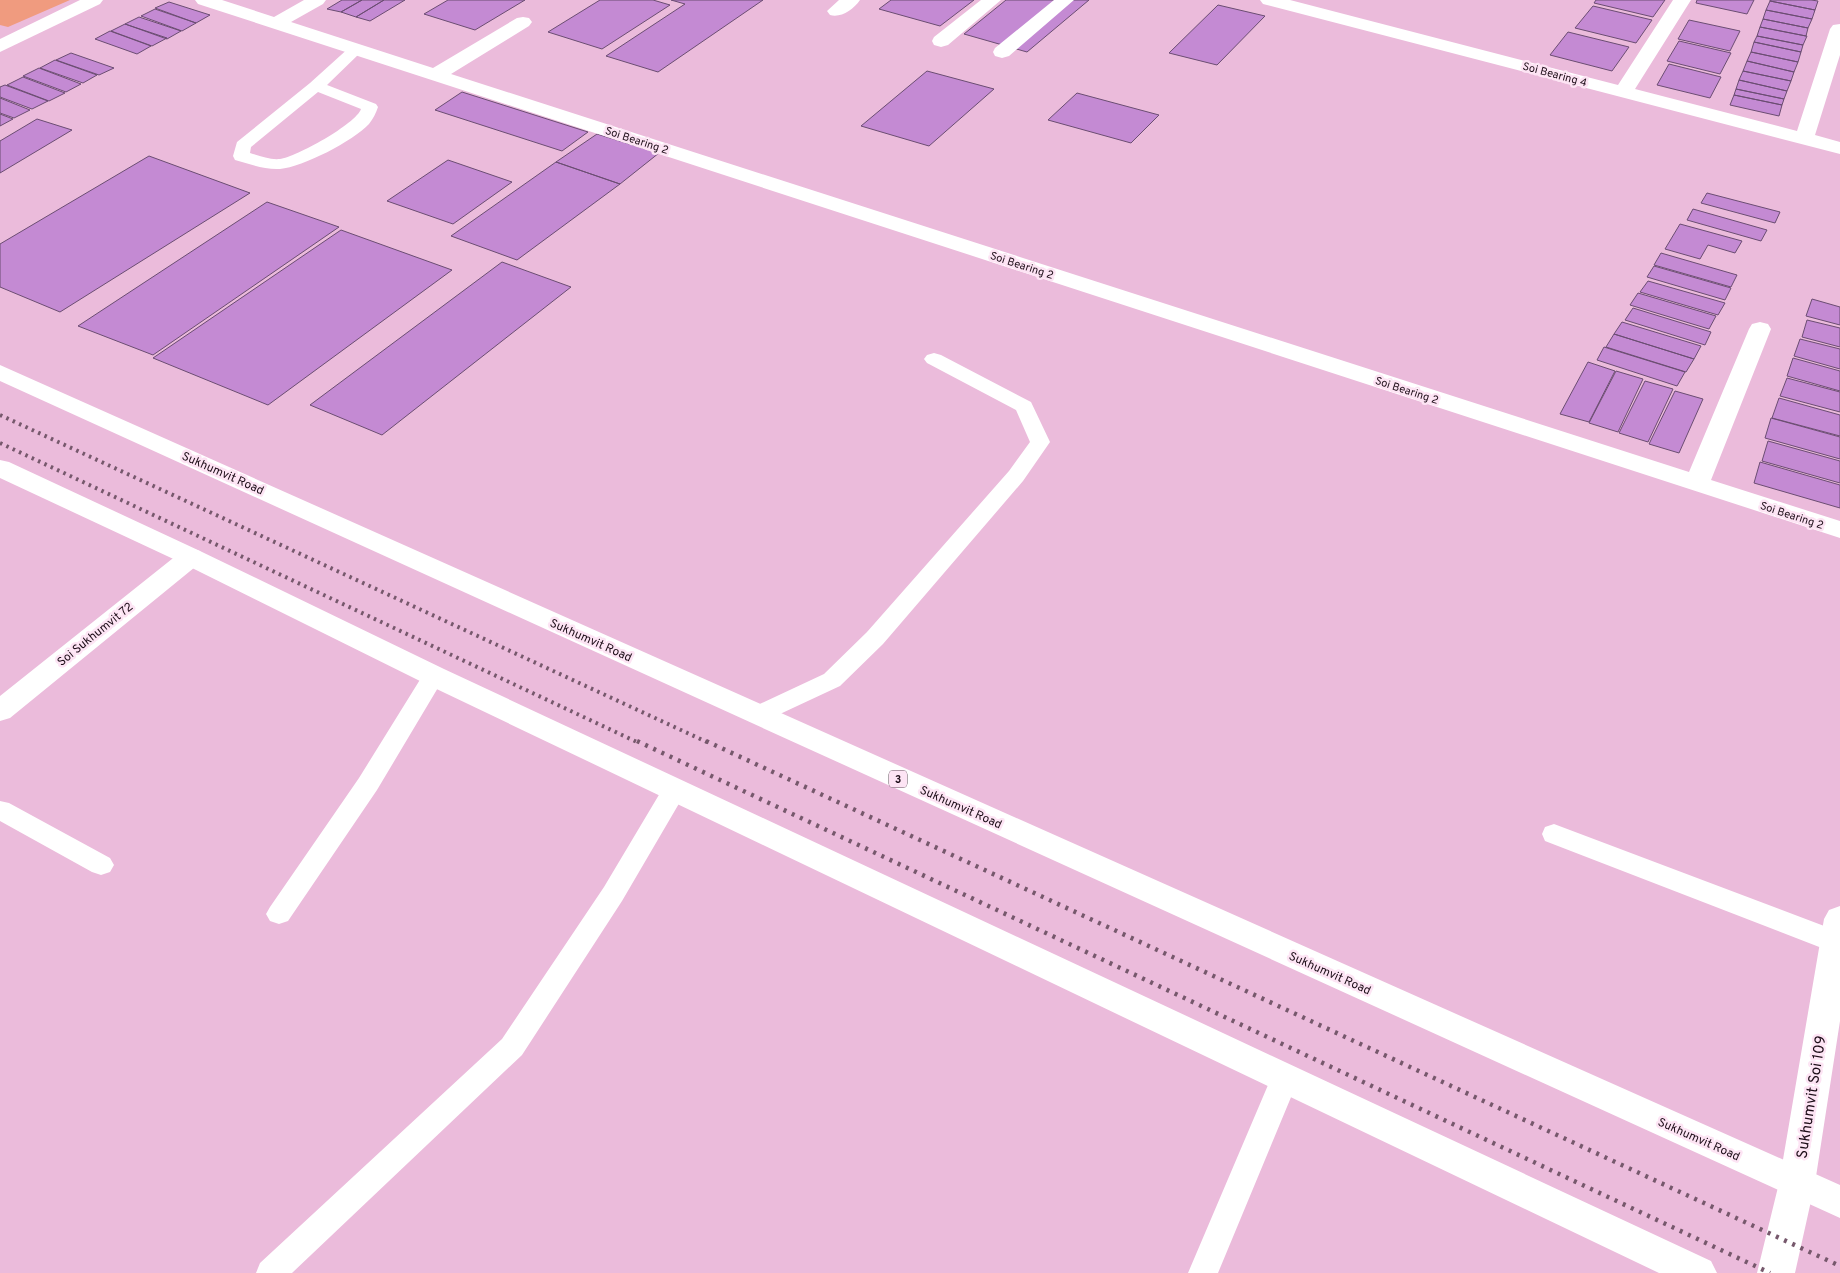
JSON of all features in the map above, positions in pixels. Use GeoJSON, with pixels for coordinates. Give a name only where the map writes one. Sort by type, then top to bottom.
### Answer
{"type":"FeatureCollection","features":[{"type":"Feature","properties":{"kind":"main road"},"geometry":{"type":"LineString","coordinates":[[0,46],[94,0]]}},
{"type":"Feature","properties":{"kind":"main road","name":"Soi Bearing 2"},"geometry":{"type":"LineString","coordinates":[[204,0],[1840,530]]}},
{"type":"Feature","properties":{"kind":"main road"},"geometry":{"type":"LineString","coordinates":[[276,23],[317,0]]}},
{"type":"Feature","properties":{"kind":"main road"},"geometry":{"type":"LineString","coordinates":[[836,11],[851,0]]}},
{"type":"Feature","properties":{"kind":"main road"},"geometry":{"type":"LineString","coordinates":[[940,41],[992,0]]}},
{"type":"Feature","properties":{"kind":"main road"},"geometry":{"type":"LineString","coordinates":[[1002,52],[1065,0]]}},
{"type":"Feature","properties":{"kind":"main road","name":"Soi Bearing 4"},"geometry":{"type":"LineString","coordinates":[[1269,0],[1840,148]]}},
{"type":"Feature","properties":{"kind":"main road"},"geometry":{"type":"LineString","coordinates":[[1623,92],[1682,0]]}},
{"type":"Feature","properties":{"kind":"main road"},"geometry":{"type":"LineString","coordinates":[[434,75],[523,22]]}},
{"type":"Feature","properties":{"kind":"main road"},"geometry":{"type":"LineString","coordinates":[[1804,139],[1839,29]]}},
{"type":"Feature","properties":{"kind":"main road"},"geometry":{"type":"LineString","coordinates":[[1697,484],[1760,329]]}},
{"type":"Feature","properties":{"kind":"main road","name":"Sukhumvit Road"},"geometry":{"type":"LineString","coordinates":[[0,372],[1840,1202]]}},
{"type":"Feature","properties":{"kind":"main road"},"geometry":{"type":"LineString","coordinates":[[0,468],[191,557],[434,676],[1698,1273]]}},
{"type":"Feature","properties":{"kind":"main road","name":"Soi Sukhumvit 72"},"geometry":{"type":"LineString","coordinates":[[0,711],[191,557]]}},
{"type":"Feature","properties":{"kind":"main road","name":"Sukhumvit Soi 109"},"geometry":{"type":"LineString","coordinates":[[1776,1273],[1797,1183],[1838,931]]}},
{"type":"Feature","properties":{"kind":"lane"},"geometry":{"type":"LineString","coordinates":[[316,86],[370,107],[368,114],[360,124],[300,158],[285,163],[269,164],[241,156],[243,145],[316,86],[356,49]]}},
{"type":"Feature","properties":{"kind":"lane"},"geometry":{"type":"LineString","coordinates":[[757,715],[832,680],[840,673],[875,638],[1016,476],[1040,442],[1024,406],[934,359]]}},
{"type":"Feature","properties":{"kind":"lane"},"geometry":{"type":"LineString","coordinates":[[279,914],[368,784],[434,676]]}},
{"type":"Feature","properties":{"kind":"lane"},"geometry":{"type":"LineString","coordinates":[[271,1273],[512,1047],[613,894],[675,789]]}},
{"type":"Feature","properties":{"kind":"lane"},"geometry":{"type":"LineString","coordinates":[[0,810],[101,865]]}},
{"type":"Feature","properties":{"kind":"lane"},"geometry":{"type":"LineString","coordinates":[[1554,834],[1838,931]]}},
{"type":"Feature","properties":{"kind":"lane"},"geometry":{"type":"LineString","coordinates":[[1203,1273],[1285,1078]]}},
{"type":"Feature","properties":{"kind":"shaded area"},"geometry":{"type":"Polygon","coordinates":[[[0,0],[70,0],[8,27],[0,25],[0,0]]]}},
{"type":"Feature","properties":{"kind":"building"},"geometry":{"type":"Polygon","coordinates":[[[342,0],[362,0],[341,12],[327,9],[342,0]]]}},
{"type":"Feature","properties":{"kind":"building"},"geometry":{"type":"Polygon","coordinates":[[[362,0],[384,0],[356,17],[341,12],[362,0]]]}},
{"type":"Feature","properties":{"kind":"building"},"geometry":{"type":"Polygon","coordinates":[[[384,0],[405,0],[370,21],[356,17],[384,0]]]}},
{"type":"Feature","properties":{"kind":"building"},"geometry":{"type":"Polygon","coordinates":[[[448,0],[525,0],[475,30],[424,14],[448,0]]]}},
{"type":"Feature","properties":{"kind":"building"},"geometry":{"type":"Polygon","coordinates":[[[600,0],[653,0],[670,5],[602,49],[548,32],[600,0]]]}},
{"type":"Feature","properties":{"kind":"building"},"geometry":{"type":"Polygon","coordinates":[[[671,0],[763,0],[658,72],[606,56],[685,4],[671,0]]]}},
{"type":"Feature","properties":{"kind":"building"},"geometry":{"type":"Polygon","coordinates":[[[891,0],[974,0],[940,26],[879,9],[891,0]]]}},
{"type":"Feature","properties":{"kind":"building"},"geometry":{"type":"Polygon","coordinates":[[[1006,0],[1089,0],[1027,52],[964,34],[1006,0]]]}},
{"type":"Feature","properties":{"kind":"building"},"geometry":{"type":"Polygon","coordinates":[[[1596,0],[1665,0],[1653,17],[1594,3],[1596,0]]]}},
{"type":"Feature","properties":{"kind":"building"},"geometry":{"type":"Polygon","coordinates":[[[1697,0],[1754,0],[1747,14],[1696,3],[1697,0]]]}},
{"type":"Feature","properties":{"kind":"building"},"geometry":{"type":"Polygon","coordinates":[[[1770,0],[1811,0],[1818,1],[1815,10],[1770,0]]]}},
{"type":"Feature","properties":{"kind":"building"},"geometry":{"type":"Polygon","coordinates":[[[1770,1],[1815,10],[1812,19],[1766,10],[1770,1]]]}},
{"type":"Feature","properties":{"kind":"building"},"geometry":{"type":"Polygon","coordinates":[[[169,2],[210,15],[196,23],[155,8],[169,2]]]}},
{"type":"Feature","properties":{"kind":"building"},"geometry":{"type":"Polygon","coordinates":[[[1218,5],[1265,16],[1217,65],[1169,53],[1218,5]]]}},
{"type":"Feature","properties":{"kind":"building"},"geometry":{"type":"Polygon","coordinates":[[[1593,6],[1652,20],[1636,43],[1575,28],[1593,6]]]}},
{"type":"Feature","properties":{"kind":"building"},"geometry":{"type":"Polygon","coordinates":[[[155,9],[196,23],[182,31],[141,16],[155,9]]]}},
{"type":"Feature","properties":{"kind":"building"},"geometry":{"type":"Polygon","coordinates":[[[1766,10],[1812,19],[1808,28],[1763,19],[1766,10]]]}},
{"type":"Feature","properties":{"kind":"building"},"geometry":{"type":"Polygon","coordinates":[[[139,17],[181,31],[167,39],[125,24],[139,17]]]}},
{"type":"Feature","properties":{"kind":"building"},"geometry":{"type":"Polygon","coordinates":[[[1763,19],[1808,28],[1806,36],[1760,27],[1763,19]]]}},
{"type":"Feature","properties":{"kind":"building"},"geometry":{"type":"Polygon","coordinates":[[[1689,20],[1740,31],[1730,51],[1678,39],[1689,20]]]}},
{"type":"Feature","properties":{"kind":"building"},"geometry":{"type":"Polygon","coordinates":[[[125,24],[167,38],[152,46],[111,31],[125,24]]]}},
{"type":"Feature","properties":{"kind":"building"},"geometry":{"type":"Polygon","coordinates":[[[1760,27],[1807,36],[1803,45],[1757,36],[1760,27]]]}},
{"type":"Feature","properties":{"kind":"building"},"geometry":{"type":"Polygon","coordinates":[[[110,31],[151,46],[137,54],[95,39],[110,31]]]}},
{"type":"Feature","properties":{"kind":"building"},"geometry":{"type":"Polygon","coordinates":[[[1568,32],[1629,47],[1612,71],[1550,55],[1568,32]]]}},
{"type":"Feature","properties":{"kind":"building"},"geometry":{"type":"Polygon","coordinates":[[[1757,36],[1803,45],[1801,52],[1754,42],[1757,36]]]}},
{"type":"Feature","properties":{"kind":"building"},"geometry":{"type":"Polygon","coordinates":[[[1679,41],[1731,53],[1720,74],[1667,61],[1679,41]]]}},
{"type":"Feature","properties":{"kind":"building"},"geometry":{"type":"Polygon","coordinates":[[[1754,42],[1801,52],[1798,62],[1751,52],[1754,42]]]}},
{"type":"Feature","properties":{"kind":"building"},"geometry":{"type":"Polygon","coordinates":[[[1751,52],[1798,62],[1794,72],[1747,61],[1751,52]]]}},
{"type":"Feature","properties":{"kind":"building"},"geometry":{"type":"Polygon","coordinates":[[[71,53],[114,68],[99,75],[56,60],[71,53]]]}},
{"type":"Feature","properties":{"kind":"building"},"geometry":{"type":"Polygon","coordinates":[[[55,60],[97,75],[83,83],[40,68],[55,60]]]}},
{"type":"Feature","properties":{"kind":"building"},"geometry":{"type":"Polygon","coordinates":[[[1747,61],[1794,72],[1791,81],[1743,71],[1747,61]]]}},
{"type":"Feature","properties":{"kind":"building"},"geometry":{"type":"Polygon","coordinates":[[[1669,64],[1721,77],[1710,98],[1657,85],[1669,64]]]}},
{"type":"Feature","properties":{"kind":"building"},"geometry":{"type":"Polygon","coordinates":[[[39,68],[81,84],[66,92],[23,76],[39,68]]]}},
{"type":"Feature","properties":{"kind":"building"},"geometry":{"type":"Polygon","coordinates":[[[927,71],[994,89],[929,146],[861,126],[927,71]]]}},
{"type":"Feature","properties":{"kind":"building"},"geometry":{"type":"Polygon","coordinates":[[[1743,71],[1791,81],[1787,91],[1739,80],[1743,71]]]}},
{"type":"Feature","properties":{"kind":"building"},"geometry":{"type":"Polygon","coordinates":[[[23,77],[65,93],[49,101],[7,85],[23,77]]]}},
{"type":"Feature","properties":{"kind":"building"},"geometry":{"type":"Polygon","coordinates":[[[1739,80],[1787,91],[1784,99],[1736,89],[1739,80]]]}},
{"type":"Feature","properties":{"kind":"building"},"geometry":{"type":"Polygon","coordinates":[[[5,85],[48,101],[32,109],[0,97],[0,87],[5,85]]]}},
{"type":"Feature","properties":{"kind":"building"},"geometry":{"type":"Polygon","coordinates":[[[1736,89],[1784,99],[1782,105],[1734,95],[1736,89]]]}},
{"type":"Feature","properties":{"kind":"building"},"geometry":{"type":"Polygon","coordinates":[[[462,92],[588,132],[562,151],[435,110],[462,92]]]}},
{"type":"Feature","properties":{"kind":"building"},"geometry":{"type":"Polygon","coordinates":[[[1077,93],[1159,115],[1131,143],[1048,120],[1077,93]]]}},
{"type":"Feature","properties":{"kind":"building"},"geometry":{"type":"Polygon","coordinates":[[[1734,95],[1782,105],[1779,116],[1730,105],[1734,95]]]}},
{"type":"Feature","properties":{"kind":"building"},"geometry":{"type":"Polygon","coordinates":[[[0,98],[30,110],[14,118],[0,113],[0,98]]]}},
{"type":"Feature","properties":{"kind":"building"},"geometry":{"type":"Polygon","coordinates":[[[0,114],[13,119],[0,126],[0,114]]]}},
{"type":"Feature","properties":{"kind":"building"},"geometry":{"type":"Polygon","coordinates":[[[37,119],[72,130],[0,173],[0,141],[37,119]]]}},
{"type":"Feature","properties":{"kind":"building"},"geometry":{"type":"Polygon","coordinates":[[[597,134],[659,153],[620,184],[556,162],[597,134]]]}},
{"type":"Feature","properties":{"kind":"building"},"geometry":{"type":"Polygon","coordinates":[[[149,156],[250,193],[60,312],[0,287],[0,244],[149,156]]]}},
{"type":"Feature","properties":{"kind":"building"},"geometry":{"type":"Polygon","coordinates":[[[448,160],[512,182],[453,224],[387,201],[448,160]]]}},
{"type":"Feature","properties":{"kind":"building"},"geometry":{"type":"Polygon","coordinates":[[[556,162],[620,184],[517,260],[451,236],[556,162]]]}},
{"type":"Feature","properties":{"kind":"building"},"geometry":{"type":"Polygon","coordinates":[[[1707,193],[1780,212],[1775,223],[1701,203],[1707,193]]]}},
{"type":"Feature","properties":{"kind":"building"},"geometry":{"type":"Polygon","coordinates":[[[267,202],[339,227],[153,355],[78,326],[267,202]]]}},
{"type":"Feature","properties":{"kind":"building"},"geometry":{"type":"Polygon","coordinates":[[[1693,209],[1767,230],[1761,241],[1687,220],[1693,209]]]}},
{"type":"Feature","properties":{"kind":"building"},"geometry":{"type":"Polygon","coordinates":[[[1680,224],[1742,241],[1735,253],[1708,245],[1700,259],[1665,249],[1680,224]]]}},
{"type":"Feature","properties":{"kind":"building"},"geometry":{"type":"Polygon","coordinates":[[[341,230],[452,270],[268,405],[153,358],[341,230]]]}},
{"type":"Feature","properties":{"kind":"building"},"geometry":{"type":"Polygon","coordinates":[[[1661,253],[1737,275],[1731,287],[1654,265],[1661,253]]]}},
{"type":"Feature","properties":{"kind":"building"},"geometry":{"type":"Polygon","coordinates":[[[502,262],[571,287],[382,435],[310,405],[502,262]]]}},
{"type":"Feature","properties":{"kind":"building"},"geometry":{"type":"Polygon","coordinates":[[[1654,266],[1731,288],[1725,300],[1647,277],[1654,266]]]}},
{"type":"Feature","properties":{"kind":"building"},"geometry":{"type":"Polygon","coordinates":[[[1648,281],[1725,303],[1718,315],[1640,292],[1648,281]]]}},
{"type":"Feature","properties":{"kind":"building"},"geometry":{"type":"Polygon","coordinates":[[[1638,293],[1716,316],[1709,329],[1630,305],[1638,293]]]}},
{"type":"Feature","properties":{"kind":"building"},"geometry":{"type":"Polygon","coordinates":[[[1812,299],[1840,307],[1840,325],[1806,316],[1812,299]]]}},
{"type":"Feature","properties":{"kind":"building"},"geometry":{"type":"Polygon","coordinates":[[[1633,308],[1711,332],[1705,345],[1625,320],[1633,308]]]}},
{"type":"Feature","properties":{"kind":"building"},"geometry":{"type":"Polygon","coordinates":[[[1807,320],[1840,328],[1840,347],[1802,337],[1807,320]]]}},
{"type":"Feature","properties":{"kind":"building"},"geometry":{"type":"Polygon","coordinates":[[[1622,322],[1701,346],[1694,359],[1614,334],[1622,322]]]}},
{"type":"Feature","properties":{"kind":"building"},"geometry":{"type":"Polygon","coordinates":[[[1614,334],[1694,359],[1686,372],[1606,347],[1614,334]]]}},
{"type":"Feature","properties":{"kind":"building"},"geometry":{"type":"Polygon","coordinates":[[[1800,339],[1840,349],[1840,369],[1794,356],[1800,339]]]}},
{"type":"Feature","properties":{"kind":"building"},"geometry":{"type":"Polygon","coordinates":[[[1604,347],[1685,372],[1677,386],[1597,360],[1604,347]]]}},
{"type":"Feature","properties":{"kind":"building"},"geometry":{"type":"Polygon","coordinates":[[[1793,358],[1840,371],[1840,391],[1787,376],[1793,358]]]}},
{"type":"Feature","properties":{"kind":"building"},"geometry":{"type":"Polygon","coordinates":[[[1588,362],[1615,371],[1589,422],[1560,414],[1588,362]]]}},
{"type":"Feature","properties":{"kind":"building"},"geometry":{"type":"Polygon","coordinates":[[[1616,371],[1643,379],[1618,432],[1589,423],[1616,371]]]}},
{"type":"Feature","properties":{"kind":"building"},"geometry":{"type":"Polygon","coordinates":[[[1787,378],[1840,392],[1840,412],[1780,396],[1787,378]]]}},
{"type":"Feature","properties":{"kind":"building"},"geometry":{"type":"Polygon","coordinates":[[[1645,381],[1673,389],[1648,442],[1619,433],[1645,381]]]}},
{"type":"Feature","properties":{"kind":"building"},"geometry":{"type":"Polygon","coordinates":[[[1675,391],[1703,399],[1679,453],[1649,444],[1675,391]]]}},
{"type":"Feature","properties":{"kind":"building"},"geometry":{"type":"Polygon","coordinates":[[[1779,398],[1840,415],[1840,436],[1772,418],[1779,398]]]}},
{"type":"Feature","properties":{"kind":"building"},"geometry":{"type":"Polygon","coordinates":[[[1771,418],[1840,437],[1840,459],[1765,438],[1771,418]]]}},
{"type":"Feature","properties":{"kind":"building"},"geometry":{"type":"Polygon","coordinates":[[[1768,441],[1840,461],[1840,483],[1762,461],[1768,441]]]}},
{"type":"Feature","properties":{"kind":"building"},"geometry":{"type":"Polygon","coordinates":[[[1760,462],[1840,485],[1840,508],[1754,483],[1760,462]]]}},
{"type":"Feature","properties":{"kind":"railway"},"geometry":{"type":"LineString","coordinates":[[0,415],[709,743]]}},
{"type":"Feature","properties":{"kind":"railway"},"geometry":{"type":"LineString","coordinates":[[0,443],[639,743]]}},
{"type":"Feature","properties":{"kind":"railway"},"geometry":{"type":"LineString","coordinates":[[637,741],[1770,1273]]}},
{"type":"Feature","properties":{"kind":"railway"},"geometry":{"type":"LineString","coordinates":[[706,741],[1840,1266]]}}]}
